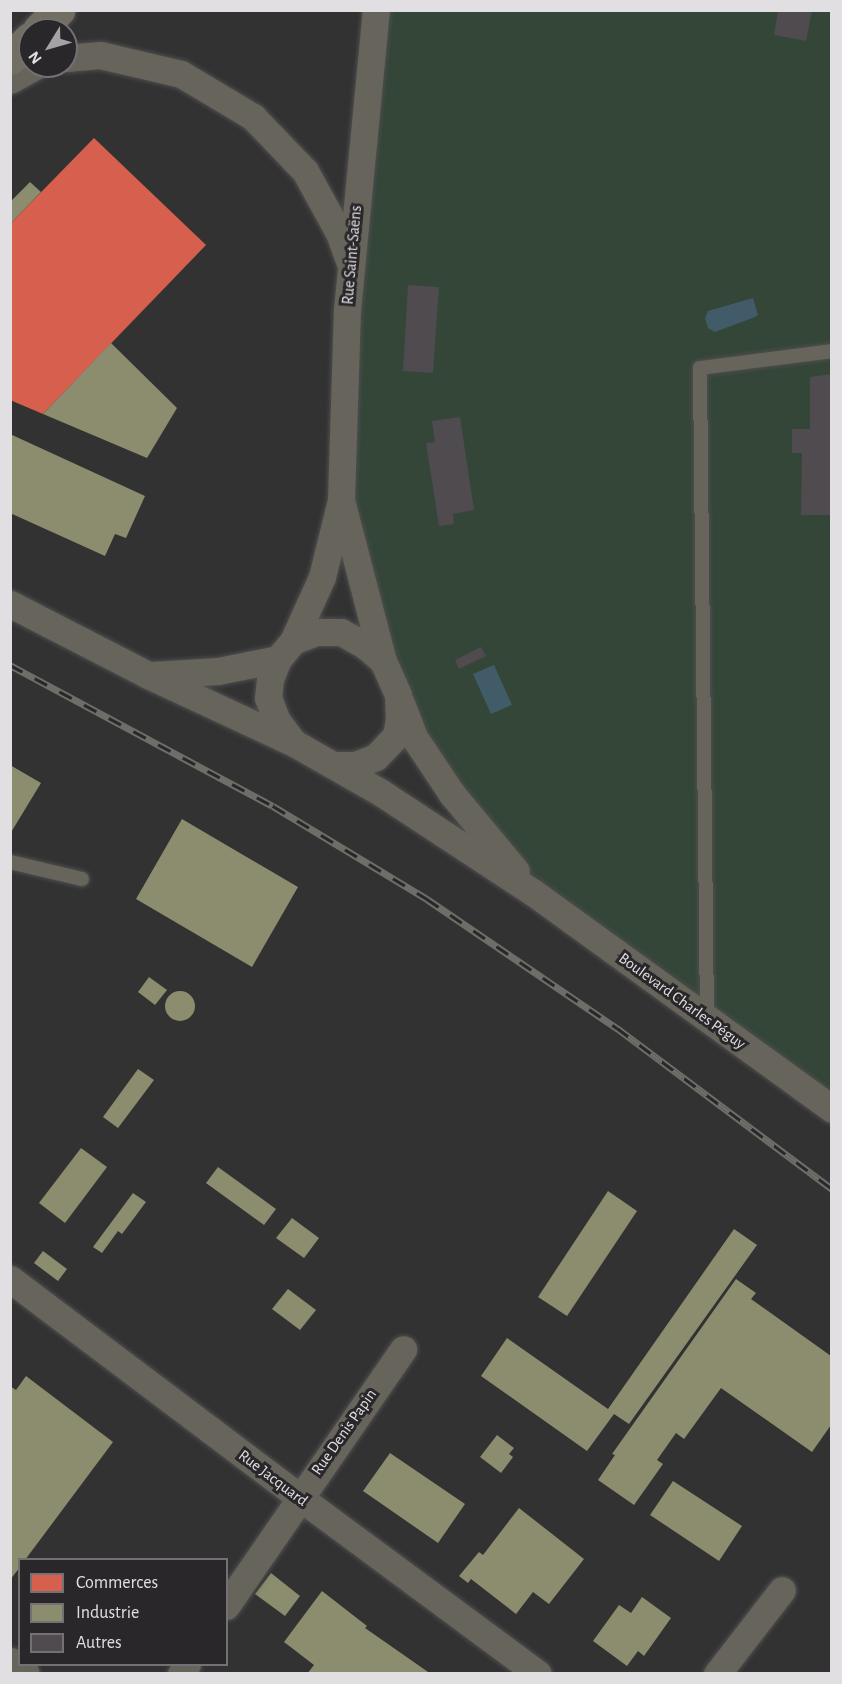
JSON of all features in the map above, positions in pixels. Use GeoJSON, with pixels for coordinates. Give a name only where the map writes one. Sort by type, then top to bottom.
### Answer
{"type":"FeatureCollection","features":[{"type":"Feature","properties":{"kind":"street","name":"Rue Saint-Saëns"},"geometry":{"type":"LineString","coordinates":[[286,650],[322,577],[341,500],[347,310],[376,10]]}},
{"type":"Feature","properties":{"kind":"street"},"geometry":{"type":"LineString","coordinates":[[78,57],[100,55],[181,74],[253,117],[304,171],[339,232],[351,268]]}},
{"type":"Feature","properties":{"kind":"street","name":"Rue Saint-Saëns"},"geometry":{"type":"LineString","coordinates":[[341,500],[383,661]]}},
{"type":"Feature","properties":{"kind":"street"},"geometry":{"type":"LineString","coordinates":[[10,603],[148,675],[294,743],[333,765],[355,765],[376,757],[396,736],[399,719],[398,695],[383,661],[363,644],[341,632],[317,632],[286,650],[218,671],[148,675]]}},
{"type":"Feature","properties":{"kind":"street"},"geometry":{"type":"LineString","coordinates":[[286,650],[270,679],[268,698],[277,721],[294,743]]}},
{"type":"Feature","properties":{"kind":"street","name":"Boulevard Charles Péguy"},"geometry":{"type":"LineString","coordinates":[[398,695],[414,737],[446,785],[534,893]]}},
{"type":"Feature","properties":{"kind":"street","name":"Boulevard Charles Péguy"},"geometry":{"type":"LineString","coordinates":[[333,765],[380,792],[534,893],[831,1109]]}},
{"type":"Feature","properties":{"kind":"street","name":"Rue Jacquard"},"geometry":{"type":"LineString","coordinates":[[10,1279],[538,1674]]}},
{"type":"Feature","properties":{"kind":"street","name":"Rue Denis Papin"},"geometry":{"type":"LineString","coordinates":[[228,1602],[402,1349]]}},
{"type":"Feature","properties":{"kind":"street"},"geometry":{"type":"LineString","coordinates":[[717,1674],[782,1590]]}},
{"type":"Feature","properties":{"kind":"street"},"geometry":{"type":"LineString","coordinates":[[10,1664],[23,1674]]}},
{"type":"Feature","properties":{"kind":"lane"},"geometry":{"type":"LineString","coordinates":[[706,1019],[700,368],[831,351]]}},
{"type":"Feature","properties":{"kind":"lane"},"geometry":{"type":"LineString","coordinates":[[10,862],[82,879]]}},
{"type":"Feature","properties":{"kind":"green space"},"geometry":{"type":"Polygon","coordinates":[[[390,11],[831,11],[831,1109],[534,893],[423,752],[341,500],[351,268],[390,11]]]}},
{"type":"Feature","properties":{"kind":"water"},"geometry":{"type":"Polygon","coordinates":[[[753,298],[758,315],[755,317],[715,332],[708,328],[705,318],[708,311],[753,298]]]}},
{"type":"Feature","properties":{"kind":"water"},"geometry":{"type":"Polygon","coordinates":[[[494,665],[512,705],[491,714],[473,674],[494,665]]]}},
{"type":"Feature","properties":{"kind":"building: Commerces"},"geometry":{"type":"Polygon","coordinates":[[[94,138],[206,245],[43,414],[10,400],[10,224],[94,138]]]}},
{"type":"Feature","properties":{"kind":"building: Industrie"},"geometry":{"type":"Polygon","coordinates":[[[30,182],[41,192],[10,224],[10,202],[30,182]]]}},
{"type":"Feature","properties":{"kind":"building: Industrie"},"geometry":{"type":"Polygon","coordinates":[[[111,343],[177,408],[147,458],[43,414],[111,343]]]}},
{"type":"Feature","properties":{"kind":"building: Industrie"},"geometry":{"type":"Polygon","coordinates":[[[10,434],[145,496],[126,538],[115,534],[105,556],[10,513],[10,434]]]}},
{"type":"Feature","properties":{"kind":"building: Industrie"},"geometry":{"type":"Polygon","coordinates":[[[10,765],[41,783],[10,834],[10,765]]]}},
{"type":"Feature","properties":{"kind":"building: Industrie"},"geometry":{"type":"Polygon","coordinates":[[[182,819],[298,887],[252,967],[136,899],[182,819]]]}},
{"type":"Feature","properties":{"kind":"building: Industrie"},"geometry":{"type":"Polygon","coordinates":[[[149,977],[167,990],[155,1005],[138,992],[149,977]]]}},
{"type":"Feature","properties":{"kind":"building: Industrie"},"geometry":{"type":"Polygon","coordinates":[[[180,991],[186,992],[194,1000],[194,1012],[186,1020],[180,1021],[174,1020],[166,1012],[165,1006],[166,1000],[174,992],[180,991]]]}},
{"type":"Feature","properties":{"kind":"building: Industrie"},"geometry":{"type":"Polygon","coordinates":[[[138,1069],[154,1080],[118,1128],[103,1117],[138,1069]]]}},
{"type":"Feature","properties":{"kind":"building: Industrie"},"geometry":{"type":"Polygon","coordinates":[[[81,1148],[107,1167],[65,1223],[39,1203],[81,1148]]]}},
{"type":"Feature","properties":{"kind":"building: Industrie"},"geometry":{"type":"Polygon","coordinates":[[[218,1167],[276,1209],[264,1225],[206,1183],[218,1167]]]}},
{"type":"Feature","properties":{"kind":"building: Industrie"},"geometry":{"type":"Polygon","coordinates":[[[608,1191],[637,1211],[567,1316],[538,1297],[608,1191]]]}},
{"type":"Feature","properties":{"kind":"building: Industrie"},"geometry":{"type":"Polygon","coordinates":[[[133,1193],[146,1202],[122,1234],[118,1231],[102,1253],[93,1247],[133,1193]]]}},
{"type":"Feature","properties":{"kind":"building: Industrie"},"geometry":{"type":"Polygon","coordinates":[[[292,1218],[319,1238],[304,1258],[276,1238],[292,1218]]]}},
{"type":"Feature","properties":{"kind":"building: Industrie"},"geometry":{"type":"Polygon","coordinates":[[[734,1229],[757,1245],[629,1424],[614,1414],[587,1451],[481,1376],[507,1338],[608,1409],[734,1229]]]}},
{"type":"Feature","properties":{"kind":"building: Industrie"},"geometry":{"type":"Polygon","coordinates":[[[43,1251],[67,1269],[58,1281],[34,1263],[43,1251]]]}},
{"type":"Feature","properties":{"kind":"building: Industrie"},"geometry":{"type":"Polygon","coordinates":[[[736,1279],[756,1293],[751,1299],[831,1356],[831,1425],[812,1452],[721,1388],[684,1439],[676,1433],[657,1460],[663,1464],[634,1505],[598,1480],[615,1455],[612,1454],[736,1279]]]}},
{"type":"Feature","properties":{"kind":"building: Industrie"},"geometry":{"type":"Polygon","coordinates":[[[288,1289],[316,1310],[300,1330],[272,1309],[288,1289]]]}},
{"type":"Feature","properties":{"kind":"building: Industrie"},"geometry":{"type":"Polygon","coordinates":[[[26,1376],[113,1442],[26,1558],[18,1558],[18,1570],[10,1580],[10,1386],[16,1390],[26,1376]]]}},
{"type":"Feature","properties":{"kind":"building: Industrie"},"geometry":{"type":"Polygon","coordinates":[[[497,1435],[514,1448],[509,1454],[513,1457],[501,1473],[480,1457],[497,1435]]]}},
{"type":"Feature","properties":{"kind":"building: Industrie"},"geometry":{"type":"Polygon","coordinates":[[[390,1453],[465,1504],[438,1543],[363,1491],[390,1453]]]}},
{"type":"Feature","properties":{"kind":"building: Industrie"},"geometry":{"type":"Polygon","coordinates":[[[673,1481],[742,1526],[719,1561],[650,1515],[673,1481]]]}},
{"type":"Feature","properties":{"kind":"building: Industrie"},"geometry":{"type":"Polygon","coordinates":[[[519,1508],[584,1559],[549,1604],[533,1592],[516,1614],[471,1579],[468,1583],[459,1576],[479,1552],[483,1555],[519,1508]]]}},
{"type":"Feature","properties":{"kind":"building: Industrie"},"geometry":{"type":"Polygon","coordinates":[[[271,1573],[300,1596],[285,1616],[255,1594],[271,1573]]]}},
{"type":"Feature","properties":{"kind":"building: Industrie"},"geometry":{"type":"Polygon","coordinates":[[[322,1591],[367,1626],[365,1628],[431,1674],[307,1674],[314,1665],[284,1642],[322,1591]]]}},
{"type":"Feature","properties":{"kind":"building: Industrie"},"geometry":{"type":"Polygon","coordinates":[[[642,1597],[671,1618],[644,1656],[638,1651],[627,1666],[593,1641],[619,1605],[631,1613],[642,1597]]]}},
{"type":"Feature","properties":{"kind":"building: Autres"},"geometry":{"type":"Polygon","coordinates":[[[778,10],[812,10],[806,41],[774,35],[778,10]]]}},
{"type":"Feature","properties":{"kind":"building: Autres"},"geometry":{"type":"Polygon","coordinates":[[[408,285],[439,287],[433,373],[403,371],[408,285]]]}},
{"type":"Feature","properties":{"kind":"building: Autres"},"geometry":{"type":"Polygon","coordinates":[[[832,374],[832,515],[801,515],[802,453],[792,453],[792,429],[810,429],[810,377],[832,374]]]}},
{"type":"Feature","properties":{"kind":"building: Autres"},"geometry":{"type":"Polygon","coordinates":[[[460,417],[474,510],[453,514],[454,524],[439,526],[426,443],[435,442],[432,421],[460,417]]]}},
{"type":"Feature","properties":{"kind":"building: Autres"},"geometry":{"type":"Polygon","coordinates":[[[481,647],[486,656],[459,669],[455,660],[481,647]]]}},
{"type":"Feature","properties":{"kind":"railway"},"geometry":{"type":"LineString","coordinates":[[10,665],[273,806],[427,899],[617,1028],[832,1189]]}}]}
